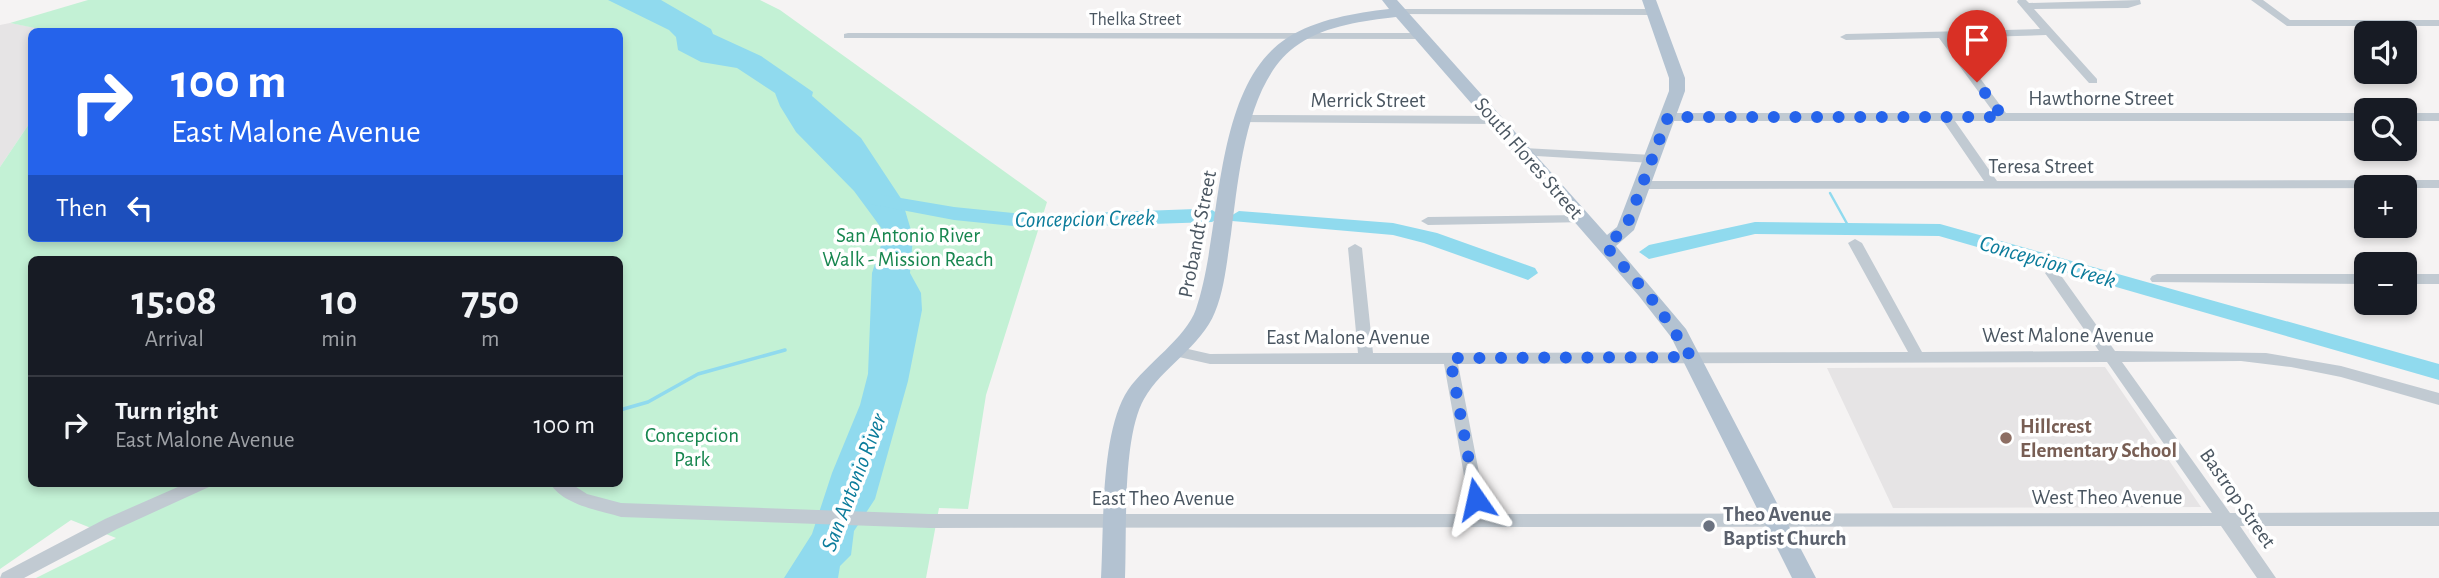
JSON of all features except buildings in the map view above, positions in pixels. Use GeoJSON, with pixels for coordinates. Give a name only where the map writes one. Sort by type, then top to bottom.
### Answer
{"type":"FeatureCollection","features":[{"type":"Feature","properties":{"kind":"main road","name":"South Flores Street"},"geometry":{"type":"LineString","coordinates":[[1394,6],[1656,304],[1691,357],[1804,578]]}},
{"type":"Feature","properties":{"kind":"main road","name":"Probandt Street"},"geometry":{"type":"LineString","coordinates":[[1113,578],[1124,427],[1130,407],[1146,381],[1198,325],[1210,297],[1242,119],[1268,66],[1283,48],[1301,37],[1394,6]]}},
{"type":"Feature","properties":{"kind":"main road"},"geometry":{"type":"LineString","coordinates":[[1605,245],[1625,230],[1678,84],[1651,6]]}},
{"type":"Feature","properties":{"kind":"street"},"geometry":{"type":"LineString","coordinates":[[1519,0],[1526,12]]}},
{"type":"Feature","properties":{"kind":"street"},"geometry":{"type":"LineString","coordinates":[[2256,0],[2284,22],[2439,23]]}},
{"type":"Feature","properties":{"kind":"street"},"geometry":{"type":"LineString","coordinates":[[2023,3],[2128,5],[2135,1]]}},
{"type":"Feature","properties":{"kind":"street"},"geometry":{"type":"LineString","coordinates":[[2023,3],[2093,81]]}},
{"type":"Feature","properties":{"kind":"street"},"geometry":{"type":"LineString","coordinates":[[1394,6],[1526,12],[1651,6]]}},
{"type":"Feature","properties":{"kind":"street"},"geometry":{"type":"LineString","coordinates":[[1846,37],[2048,32]]}},
{"type":"Feature","properties":{"kind":"street"},"geometry":{"type":"LineString","coordinates":[[1942,34],[2003,117]]}},
{"type":"Feature","properties":{"kind":"street","name":"Thelka Street"},"geometry":{"type":"LineString","coordinates":[[848,36],[1422,36]]}},
{"type":"Feature","properties":{"kind":"street"},"geometry":{"type":"LineString","coordinates":[[1946,116],[1994,186]]}},
{"type":"Feature","properties":{"kind":"street","name":"Hawthorne Street"},"geometry":{"type":"LineString","coordinates":[[1668,117],[2354,117]]}},
{"type":"Feature","properties":{"kind":"street"},"geometry":{"type":"LineString","coordinates":[[2417,117],[2439,117]]}},
{"type":"Feature","properties":{"kind":"street","name":"Merrick Street"},"geometry":{"type":"LineString","coordinates":[[1242,119],[1495,120]]}},
{"type":"Feature","properties":{"kind":"street"},"geometry":{"type":"LineString","coordinates":[[1523,152],[1652,159]]}},
{"type":"Feature","properties":{"kind":"street","name":"Teresa Street"},"geometry":{"type":"LineString","coordinates":[[1643,185],[2439,184]]}},
{"type":"Feature","properties":{"kind":"street"},"geometry":{"type":"LineString","coordinates":[[1428,220],[1582,219]]}},
{"type":"Feature","properties":{"kind":"street"},"geometry":{"type":"LineString","coordinates":[[1855,243],[1917,357]]}},
{"type":"Feature","properties":{"kind":"street"},"geometry":{"type":"LineString","coordinates":[[1355,248],[1366,358]]}},
{"type":"Feature","properties":{"kind":"street","name":"Bastrop Street"},"geometry":{"type":"LineString","coordinates":[[2052,273],[2267,578]]}},
{"type":"Feature","properties":{"kind":"street"},"geometry":{"type":"LineString","coordinates":[[2157,279],[2354,279]]}},
{"type":"Feature","properties":{"kind":"street"},"geometry":{"type":"LineString","coordinates":[[2417,279],[2439,279]]}},
{"type":"Feature","properties":{"kind":"street","name":"East Malone Avenue"},"geometry":{"type":"LineString","coordinates":[[1175,351],[1210,359],[1691,357]]}},
{"type":"Feature","properties":{"kind":"street","name":"West Malone Avenue"},"geometry":{"type":"LineString","coordinates":[[1691,357],[2241,356],[2287,359],[2439,399]]}},
{"type":"Feature","properties":{"kind":"street"},"geometry":{"type":"LineString","coordinates":[[1450,358],[1480,520]]}},
{"type":"Feature","properties":{"kind":"street"},"geometry":{"type":"LineString","coordinates":[[8,578],[111,523],[194,487]]}},
{"type":"Feature","properties":{"kind":"street","name":"East Theo Avenue"},"geometry":{"type":"LineString","coordinates":[[564,487],[582,499],[621,510],[730,516],[930,521],[1775,521]]}},
{"type":"Feature","properties":{"kind":"street","name":"West Theo Avenue"},"geometry":{"type":"LineString","coordinates":[[1775,521],[2439,519]]}},
{"type":"Feature","properties":{"kind":"shaded area"},"geometry":{"type":"Polygon","coordinates":[[[10,23],[38,28],[28,28],[28,125],[0,167],[0,25],[10,23]]]}},
{"type":"Feature","properties":{"kind":"shaded area","name":"Hillcrest Elementary School"},"geometry":{"type":"Polygon","coordinates":[[[2105,367],[2201,507],[1893,508],[1827,368],[2105,367]]]}},
{"type":"Feature","properties":{"kind":"green space"},"geometry":{"type":"Polygon","coordinates":[[[88,0],[760,0],[780,10],[1047,202],[986,395],[968,509],[939,508],[926,578],[36,578],[116,538],[71,520],[0,569],[0,167],[28,125],[28,242],[623,242],[623,28],[35,28],[10,23],[88,0]]]}},
{"type":"Feature","properties":{"kind":"water","name":"San Antonio River"},"geometry":{"type":"Polygon","coordinates":[[[608,0],[661,0],[711,29],[713,34],[761,56],[813,92],[812,96],[861,138],[902,200],[913,237],[910,273],[921,293],[922,310],[908,381],[875,499],[854,531],[851,555],[840,566],[838,578],[784,578],[812,534],[832,473],[860,405],[868,374],[872,273],[885,233],[854,191],[796,132],[775,93],[737,68],[701,62],[678,50],[676,37],[669,30],[608,0]]]}},
{"type":"Feature","properties":{"kind":"waterway"},"geometry":{"type":"LineString","coordinates":[[1830,193],[1850,229]]}},
{"type":"Feature","properties":{"kind":"waterway","name":"Concepcion Creek"},"geometry":{"type":"LineString","coordinates":[[877,200],[1006,220],[1084,222],[1212,216]]}},
{"type":"Feature","properties":{"kind":"waterway","name":"Concepcion Creek"},"geometry":{"type":"LineString","coordinates":[[1239,217],[1393,229],[1430,238],[1528,273]]}},
{"type":"Feature","properties":{"kind":"waterway","name":"Concepcion Creek"},"geometry":{"type":"LineString","coordinates":[[1649,252],[1755,228],[1940,230],[2439,372]]}},
{"type":"Feature","properties":{"kind":"waterway"},"geometry":{"type":"LineString","coordinates":[[623,409],[648,402],[698,374],[785,350]]}},
{"type":"Feature","properties":{"kind":"place","name":"Hillcrest Elementary School"},"geometry":{"type":"Point","coordinates":[2006,438]}},
{"type":"Feature","properties":{"kind":"place","name":"Theo Avenue Baptist Church"},"geometry":{"type":"Point","coordinates":[1709,526]}},
{"type":"Feature","properties":{"kind":"route"},"geometry":{"type":"LineString","coordinates":[[1476,499],[1450,358],[1691,357],[1679,334],[1656,304],[1605,245],[1625,230],[1668,117],[2003,117],[1977,82]]}},
{"type":"Feature","properties":{"kind":"park label","name":"San Antonio River Walk - Mission Reach"},"geometry":{"type":"Point","coordinates":[908,247]}},
{"type":"Feature","properties":{"kind":"park label","name":"Concepcion Park"},"geometry":{"type":"Point","coordinates":[692,447]}}]}
